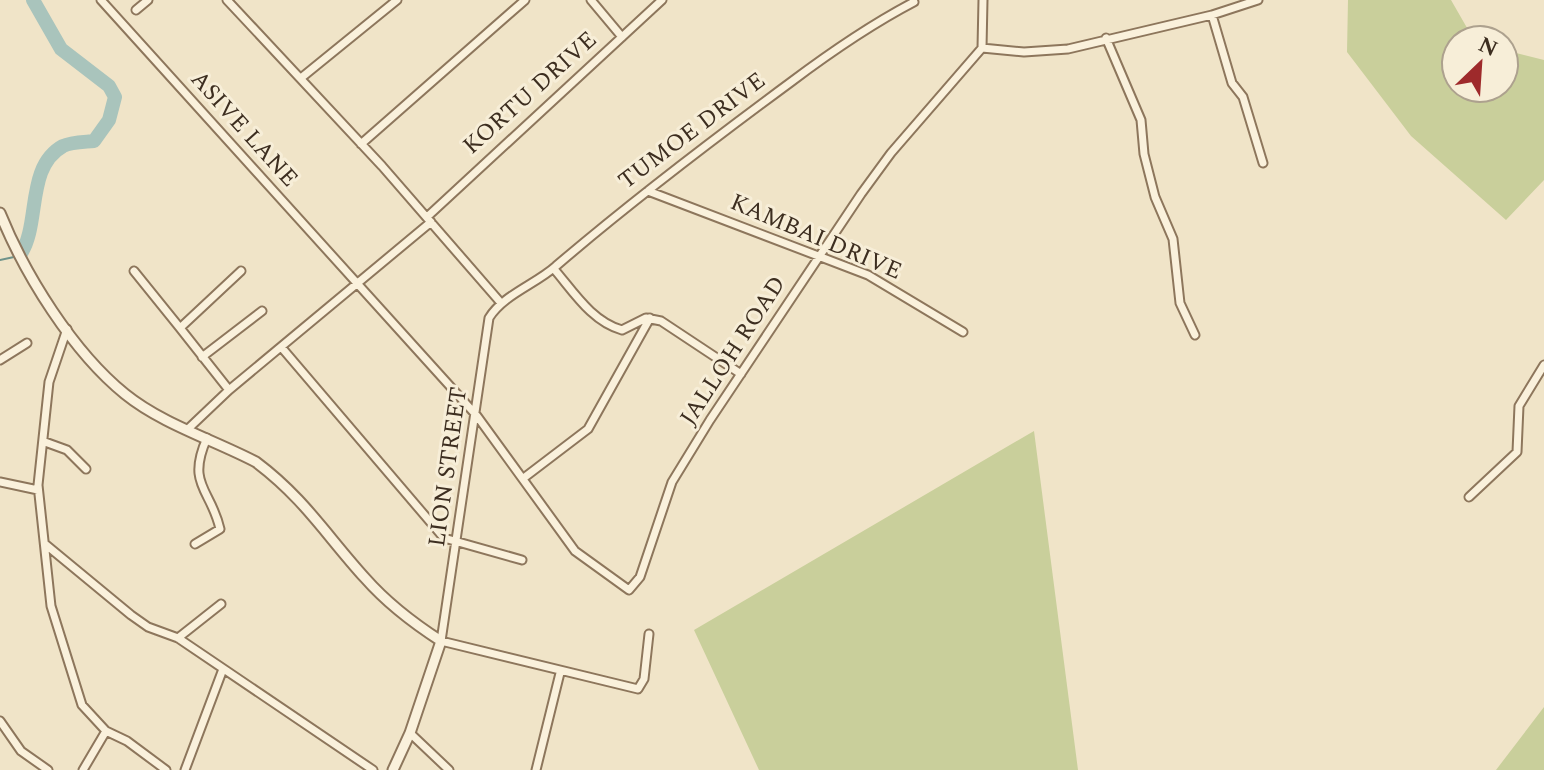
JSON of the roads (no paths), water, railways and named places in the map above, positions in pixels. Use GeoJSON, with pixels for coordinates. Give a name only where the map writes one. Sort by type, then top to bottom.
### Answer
{"type":"FeatureCollection","features":[{"type":"Feature","properties":{"kind":"street","name":"ASIVE LANE"},"geometry":{"type":"LineString","coordinates":[[101,0],[357,284]]}},
{"type":"Feature","properties":{"kind":"street"},"geometry":{"type":"LineString","coordinates":[[136,10],[148,0]]}},
{"type":"Feature","properties":{"kind":"street"},"geometry":{"type":"LineString","coordinates":[[227,0],[429,219],[501,303]]}},
{"type":"Feature","properties":{"kind":"street"},"geometry":{"type":"LineString","coordinates":[[382,0],[389,7]]}},
{"type":"Feature","properties":{"kind":"street"},"geometry":{"type":"LineString","coordinates":[[301,78],[397,0]]}},
{"type":"Feature","properties":{"kind":"street"},"geometry":{"type":"LineString","coordinates":[[361,144],[525,0]]}},
{"type":"Feature","properties":{"kind":"street"},"geometry":{"type":"LineString","coordinates":[[591,0],[622,37]]}},
{"type":"Feature","properties":{"kind":"street","name":"KORTU DRIVE"},"geometry":{"type":"LineString","coordinates":[[189,428],[429,219],[662,0]]}},
{"type":"Feature","properties":{"kind":"street"},"geometry":{"type":"LineString","coordinates":[[983,0],[982,48],[1045,52],[1212,15],[1258,0]]}},
{"type":"Feature","properties":{"kind":"street","name":"TUMOE DRIVE"},"geometry":{"type":"LineString","coordinates":[[501,303],[554,269],[599,227],[835,48],[914,2]]}},
{"type":"Feature","properties":{"kind":"street"},"geometry":{"type":"LineString","coordinates":[[1212,15],[1232,83],[1243,97],[1263,163]]}},
{"type":"Feature","properties":{"kind":"street"},"geometry":{"type":"LineString","coordinates":[[1106,38],[1141,120],[1144,154],[1155,197],[1173,239],[1180,303],[1195,335]]}},
{"type":"Feature","properties":{"kind":"street","name":"JALLOH ROAD"},"geometry":{"type":"LineString","coordinates":[[357,284],[477,416],[582,558],[629,590],[640,577],[672,482],[741,374],[891,153],[982,48]]}},
{"type":"Feature","properties":{"kind":"street","name":"KAMBAI DRIVE"},"geometry":{"type":"LineString","coordinates":[[648,191],[868,275],[963,332]]}},
{"type":"Feature","properties":{"kind":"street"},"geometry":{"type":"LineString","coordinates":[[0,213],[20,258],[67,329],[124,393],[256,462],[296,493],[368,581],[441,641],[560,673],[638,689],[644,679],[649,634]]}},
{"type":"Feature","properties":{"kind":"street"},"geometry":{"type":"LineString","coordinates":[[554,269],[610,327],[622,330],[650,318],[673,328],[741,374]]}},
{"type":"Feature","properties":{"kind":"street"},"geometry":{"type":"LineString","coordinates":[[134,271],[229,390]]}},
{"type":"Feature","properties":{"kind":"street"},"geometry":{"type":"LineString","coordinates":[[180,328],[241,271]]}},
{"type":"Feature","properties":{"kind":"street","name":"LION STREET"},"geometry":{"type":"LineString","coordinates":[[441,641],[477,416],[487,327],[494,309],[501,303]]}},
{"type":"Feature","properties":{"kind":"street"},"geometry":{"type":"LineString","coordinates":[[202,357],[262,311]]}},
{"type":"Feature","properties":{"kind":"street"},"geometry":{"type":"LineString","coordinates":[[525,477],[588,429],[650,318]]}},
{"type":"Feature","properties":{"kind":"street"},"geometry":{"type":"LineString","coordinates":[[67,329],[49,382],[38,490],[51,606],[73,685],[82,705],[106,731],[127,741],[166,770]]}},
{"type":"Feature","properties":{"kind":"street"},"geometry":{"type":"LineString","coordinates":[[0,360],[27,343]]}},
{"type":"Feature","properties":{"kind":"street"},"geometry":{"type":"LineString","coordinates":[[282,348],[444,538],[522,560]]}},
{"type":"Feature","properties":{"kind":"street"},"geometry":{"type":"LineString","coordinates":[[1469,497],[1517,452],[1519,406],[1544,365]]}},
{"type":"Feature","properties":{"kind":"street"},"geometry":{"type":"LineString","coordinates":[[195,544],[220,529],[197,472],[207,438]]}},
{"type":"Feature","properties":{"kind":"street"},"geometry":{"type":"LineString","coordinates":[[45,442],[67,450],[86,469]]}},
{"type":"Feature","properties":{"kind":"street"},"geometry":{"type":"LineString","coordinates":[[0,482],[38,490]]}},
{"type":"Feature","properties":{"kind":"street"},"geometry":{"type":"LineString","coordinates":[[45,544],[148,627],[178,638],[271,698],[373,770]]}},
{"type":"Feature","properties":{"kind":"street"},"geometry":{"type":"LineString","coordinates":[[178,638],[221,604]]}},
{"type":"Feature","properties":{"kind":"street"},"geometry":{"type":"LineString","coordinates":[[393,770],[410,733],[441,641]]}},
{"type":"Feature","properties":{"kind":"street"},"geometry":{"type":"LineString","coordinates":[[185,770],[223,669]]}},
{"type":"Feature","properties":{"kind":"street"},"geometry":{"type":"LineString","coordinates":[[536,770],[560,673]]}},
{"type":"Feature","properties":{"kind":"street"},"geometry":{"type":"LineString","coordinates":[[0,721],[21,751],[48,770]]}},
{"type":"Feature","properties":{"kind":"street"},"geometry":{"type":"LineString","coordinates":[[83,770],[106,731]]}},
{"type":"Feature","properties":{"kind":"street"},"geometry":{"type":"LineString","coordinates":[[410,733],[449,770]]}},
{"type":"Feature","properties":{"kind":"waterway"},"geometry":{"type":"LineString","coordinates":[[20,255],[30,228],[43,168],[51,155],[63,146],[94,141],[109,120],[115,97],[109,86],[61,49],[33,0]]}},
{"type":"Feature","properties":{"kind":"waterway"},"geometry":{"type":"LineString","coordinates":[[0,260],[14,257]]}}]}
